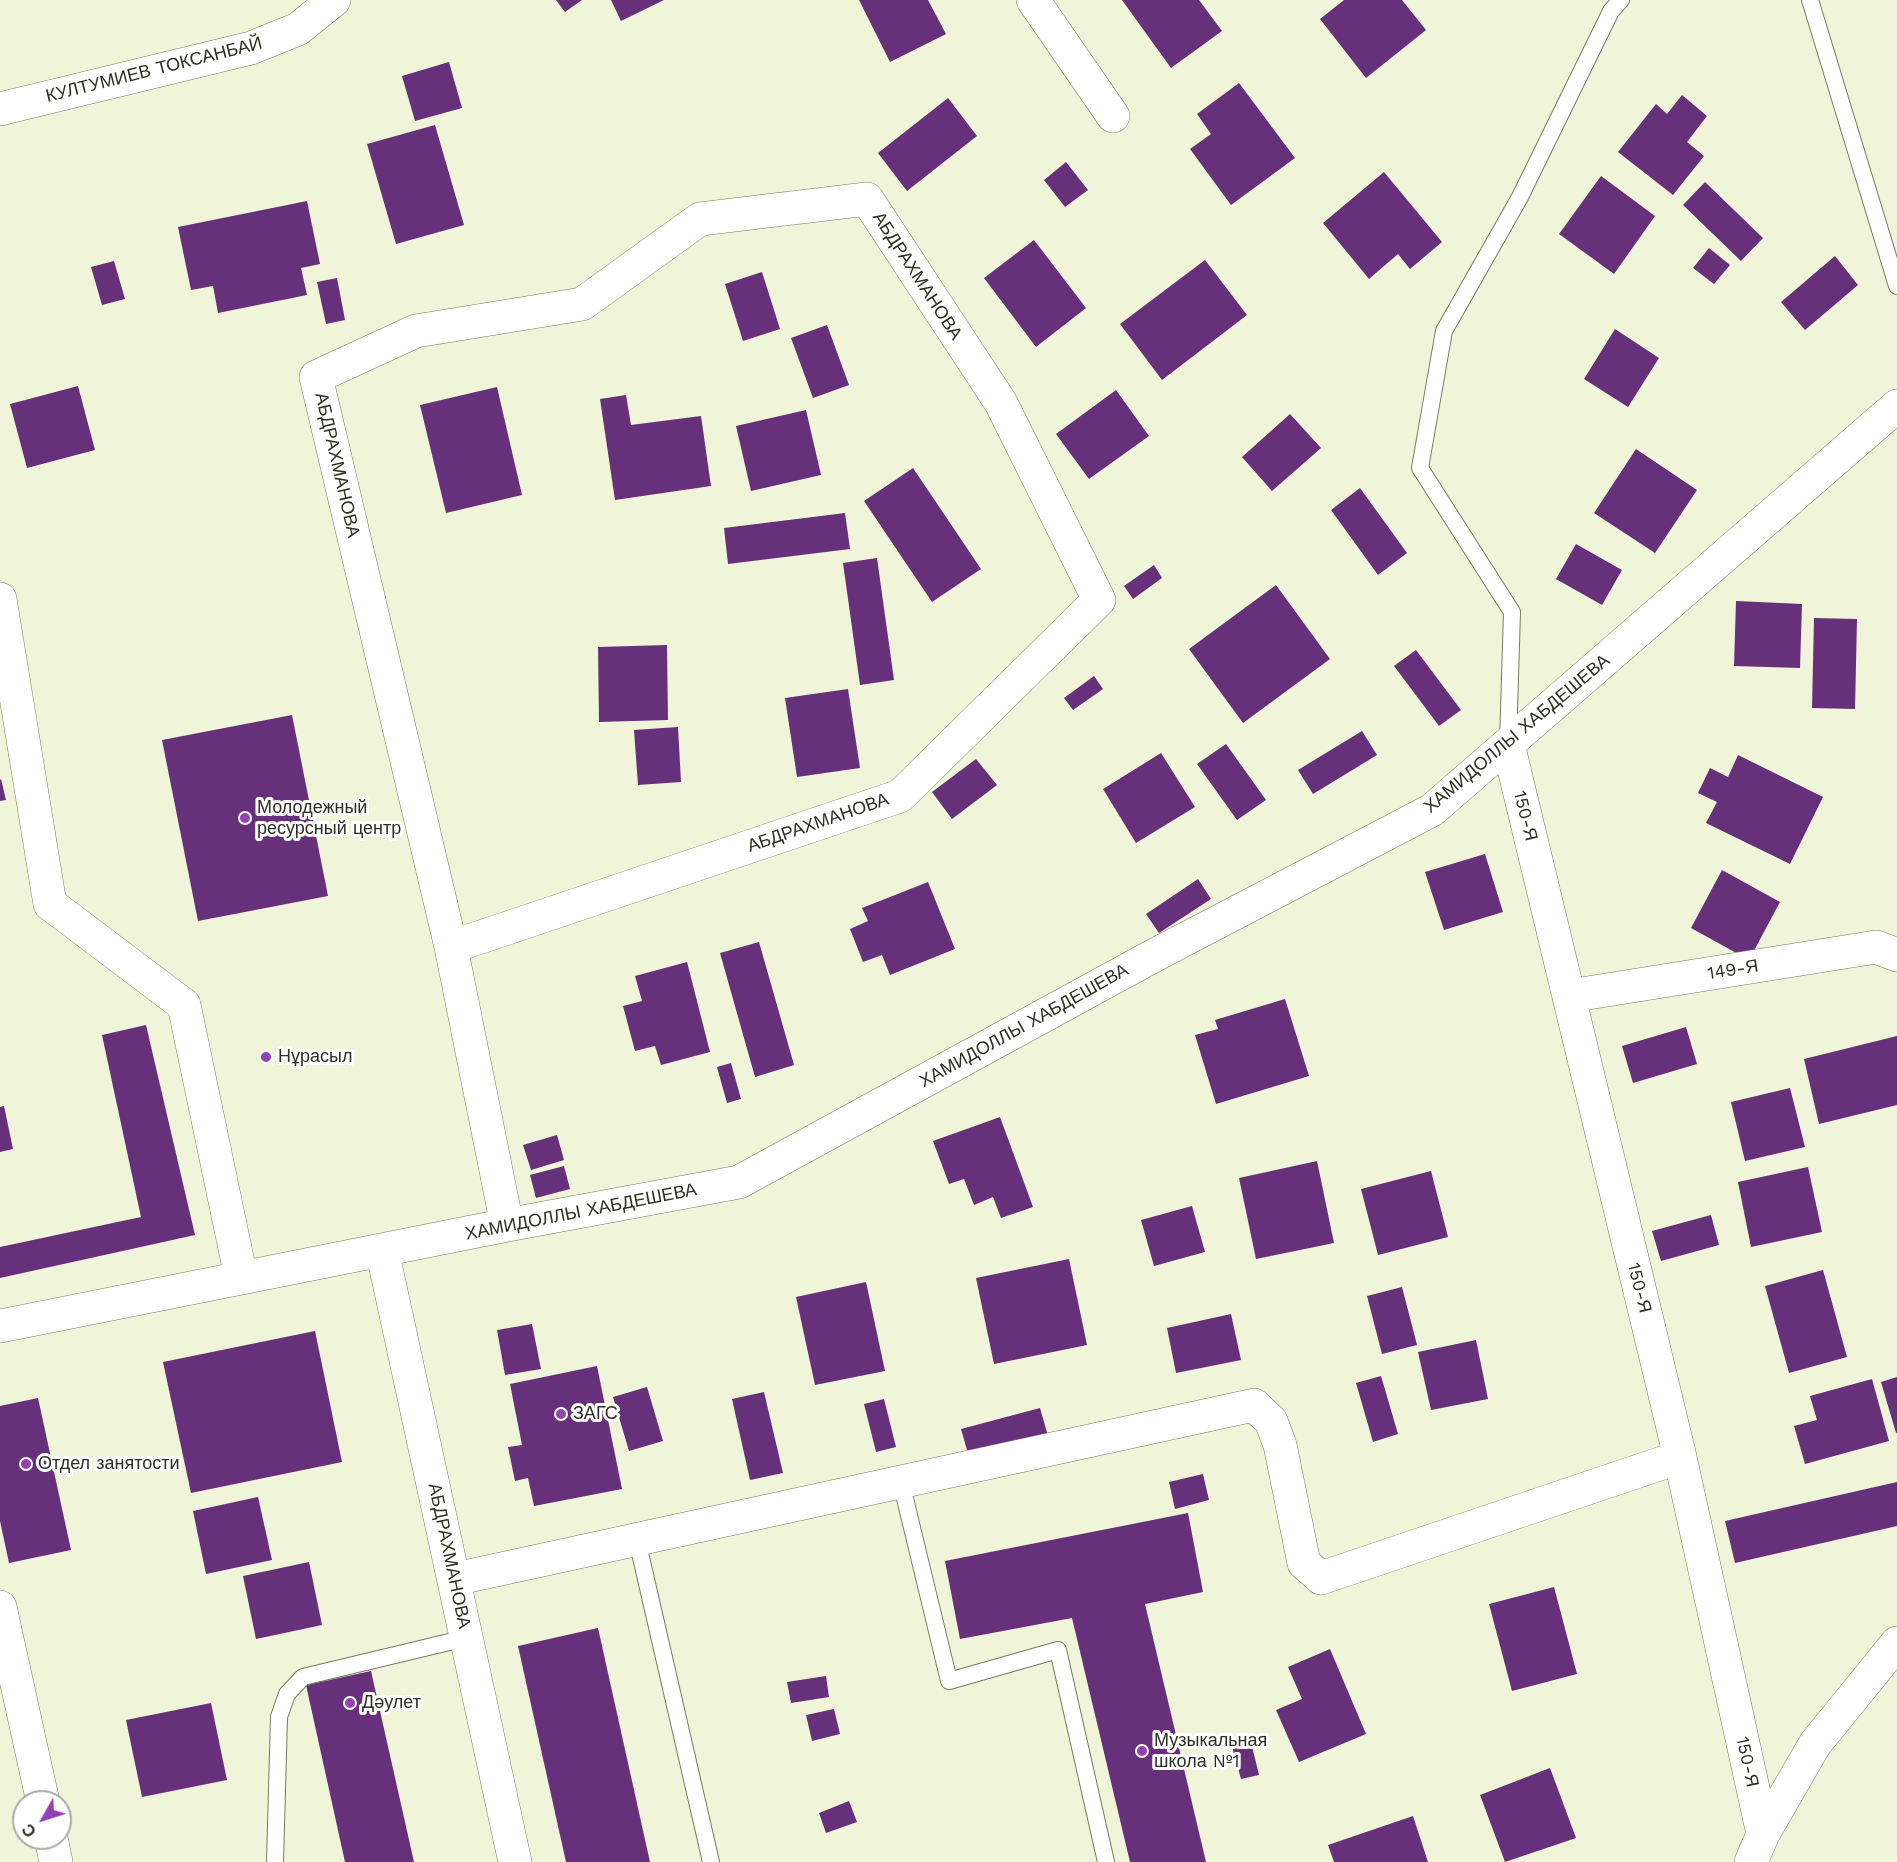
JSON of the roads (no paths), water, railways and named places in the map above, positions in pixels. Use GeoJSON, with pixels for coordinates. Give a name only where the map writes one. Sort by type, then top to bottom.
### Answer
{"type":"FeatureCollection","features":[{"type":"Feature","properties":{"kind":"street","name":"КУЛТУМИЕВ ТОКСАНБАЙ"},"geometry":{"type":"LineString","coordinates":[[0,109],[251,48],[298,29],[334,0]]}},
{"type":"Feature","properties":{"kind":"street"},"geometry":{"type":"LineString","coordinates":[[1034,0],[1113,116]]}},
{"type":"Feature","properties":{"kind":"street","name":"АБДРАХМАНОВА"},"geometry":{"type":"LineString","coordinates":[[451,947],[900,796],[1099,600],[1001,403],[867,199],[700,219],[582,304],[416,331],[316,377],[451,947],[507,1225]]}},
{"type":"Feature","properties":{"kind":"street","name":"ХАМИДОЛЛЫ ХАБДЕШЕВА"},"geometry":{"type":"LineString","coordinates":[[0,1326],[507,1225],[739,1182],[1153,956],[1431,810],[1897,406]]}},
{"type":"Feature","properties":{"kind":"street"},"geometry":{"type":"LineString","coordinates":[[0,598],[50,904],[184,1005],[241,1277]]}},
{"type":"Feature","properties":{"kind":"street","name":"150-Я"},"geometry":{"type":"LineString","coordinates":[[1508,744],[1680,1457],[1757,1848]]}},
{"type":"Feature","properties":{"kind":"street","name":"149-Я"},"geometry":{"type":"LineString","coordinates":[[1569,996],[1876,947],[1897,955]]}},
{"type":"Feature","properties":{"kind":"street","name":"АБДРАХМАНОВА"},"geometry":{"type":"LineString","coordinates":[[382,1250],[515,1862]]}},
{"type":"Feature","properties":{"kind":"street"},"geometry":{"type":"LineString","coordinates":[[455,1578],[1254,1405],[1271,1421],[1280,1445],[1304,1563],[1321,1578],[1680,1457]]}},
{"type":"Feature","properties":{"kind":"street"},"geometry":{"type":"LineString","coordinates":[[0,1607],[40,1790]]}},
{"type":"Feature","properties":{"kind":"street"},"geometry":{"type":"LineString","coordinates":[[1757,1848],[1815,1743],[1897,1643]]}},
{"type":"Feature","properties":{"kind":"lane"},"geometry":{"type":"LineString","coordinates":[[1508,744],[1512,612],[1420,468],[1444,331],[1520,197],[1611,11],[1621,0]]}},
{"type":"Feature","properties":{"kind":"lane"},"geometry":{"type":"LineString","coordinates":[[1810,0],[1897,286]]}},
{"type":"Feature","properties":{"kind":"lane"},"geometry":{"type":"LineString","coordinates":[[901,1482],[949,1681],[1058,1650],[1106,1862]]}},
{"type":"Feature","properties":{"kind":"lane"},"geometry":{"type":"LineString","coordinates":[[637,1540],[711,1862]]}},
{"type":"Feature","properties":{"kind":"lane"},"geometry":{"type":"LineString","coordinates":[[275,1862],[279,1717],[287,1694],[303,1677],[466,1638]]}},
{"type":"Feature","properties":{"kind":"place","name":"Молодежный ресурсный центр"},"geometry":{"type":"Point","coordinates":[245,818]}},
{"type":"Feature","properties":{"kind":"place","name":"Нұрасыл"},"geometry":{"type":"Point","coordinates":[266,1057]}},
{"type":"Feature","properties":{"kind":"place","name":"ЗАГС"},"geometry":{"type":"Point","coordinates":[561,1414]}},
{"type":"Feature","properties":{"kind":"place","name":"Отдел занятости"},"geometry":{"type":"Point","coordinates":[26,1464]}},
{"type":"Feature","properties":{"kind":"place","name":"Дәулет"},"geometry":{"type":"Point","coordinates":[350,1703]}},
{"type":"Feature","properties":{"kind":"place","name":"Музыкальная школа №1"},"geometry":{"type":"Point","coordinates":[1142,1751]}}]}
